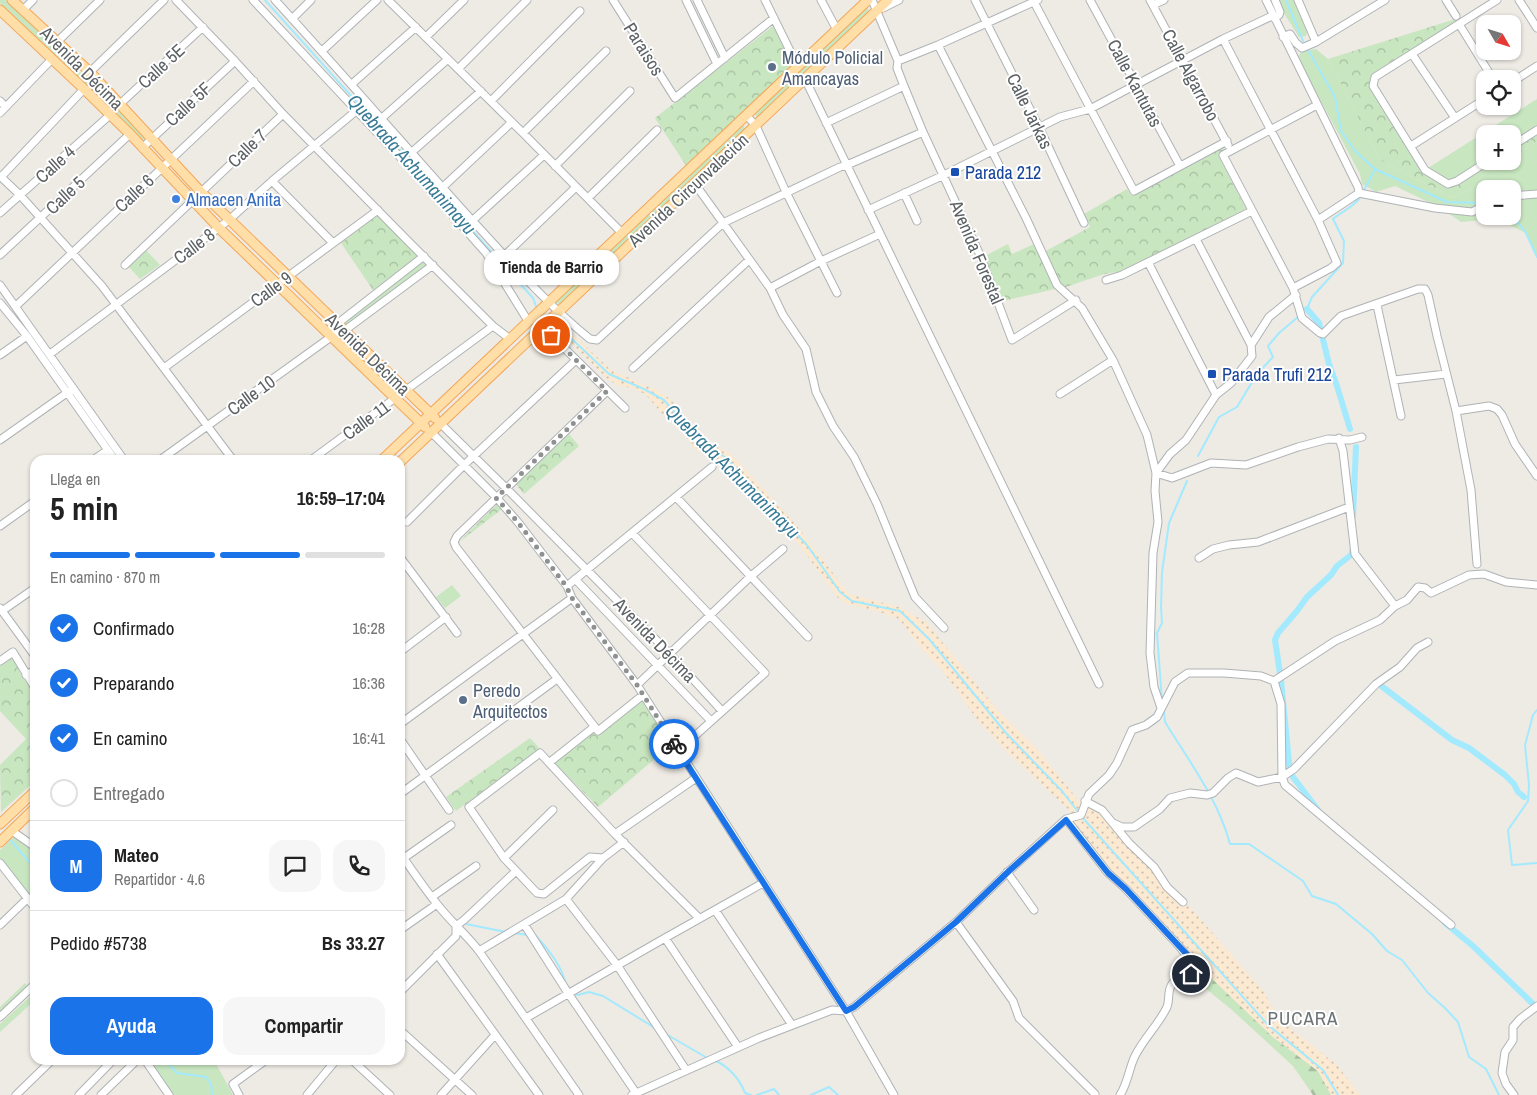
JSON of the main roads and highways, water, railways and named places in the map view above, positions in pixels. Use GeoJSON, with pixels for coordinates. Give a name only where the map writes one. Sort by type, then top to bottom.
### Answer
{"type":"FeatureCollection","features":[{"type":"Feature","properties":{"kind":"main road","name":"Avenida Décima"},"geometry":{"type":"LineString","coordinates":[[12,0],[90,72],[229,220],[440,423]]}},
{"type":"Feature","properties":{"kind":"main road","name":"Avenida Circunvalación"},"geometry":{"type":"LineString","coordinates":[[387,455],[868,0]]}},
{"type":"Feature","properties":{"kind":"main road","name":"Avenida Circunvalación"},"geometry":{"type":"LineString","coordinates":[[405,457],[888,0]]}},
{"type":"Feature","properties":{"kind":"main road","name":"Avenida Décima"},"geometry":{"type":"LineString","coordinates":[[0,10],[130,134],[219,228],[431,432]]}},
{"type":"Feature","properties":{"kind":"main road"},"geometry":{"type":"LineString","coordinates":[[1,821],[30,795]]}},
{"type":"Feature","properties":{"kind":"main road"},"geometry":{"type":"LineString","coordinates":[[6,836],[30,813]]}},
{"type":"Feature","properties":{"kind":"waterway","name":"Quebrada Achumanimayu"},"geometry":{"type":"LineString","coordinates":[[265,0],[533,298],[537,309]]}},
{"type":"Feature","properties":{"kind":"waterway"},"geometry":{"type":"LineString","coordinates":[[1286,0],[1303,41]]}},
{"type":"Feature","properties":{"kind":"waterway"},"geometry":{"type":"LineString","coordinates":[[1308,50],[1335,97],[1341,131],[1355,151],[1375,169],[1447,202],[1476,203]]}},
{"type":"Feature","properties":{"kind":"waterway"},"geometry":{"type":"LineString","coordinates":[[1363,192],[1375,169]]}},
{"type":"Feature","properties":{"kind":"waterway"},"geometry":{"type":"LineString","coordinates":[[1307,309],[1312,297],[1343,263],[1344,241],[1333,219],[1352,206],[1361,196]]}},
{"type":"Feature","properties":{"kind":"waterway"},"geometry":{"type":"LineString","coordinates":[[1520,225],[1526,233],[1537,257]]}},
{"type":"Feature","properties":{"kind":"waterway"},"geometry":{"type":"LineString","coordinates":[[1307,309],[1319,323],[1329,364],[1350,429]]}},
{"type":"Feature","properties":{"kind":"waterway"},"geometry":{"type":"LineString","coordinates":[[1198,456],[1219,417],[1237,407],[1257,374],[1273,357],[1268,346],[1279,333],[1298,317]]}},
{"type":"Feature","properties":{"kind":"waterway","name":"Quebrada Achumanimayu"},"geometry":{"type":"LineString","coordinates":[[550,324],[573,340],[609,374],[664,400],[700,442],[725,457],[807,545],[840,592],[852,601],[900,611],[929,639],[1006,733],[1062,791],[1079,813]]}},
{"type":"Feature","properties":{"kind":"waterway"},"geometry":{"type":"LineString","coordinates":[[1353,516],[1356,447]]}},
{"type":"Feature","properties":{"kind":"waterway"},"geometry":{"type":"LineString","coordinates":[[1162,701],[1157,633],[1162,623],[1162,572],[1169,523],[1187,481]]}},
{"type":"Feature","properties":{"kind":"waterway"},"geometry":{"type":"LineString","coordinates":[[1318,810],[1290,773],[1275,640],[1278,633],[1307,597],[1331,575],[1337,566],[1351,555],[1354,546]]}},
{"type":"Feature","properties":{"kind":"waterway"},"geometry":{"type":"LineString","coordinates":[[1380,685],[1452,740],[1469,748],[1505,775],[1524,797]]}},
{"type":"Feature","properties":{"kind":"waterway"},"geometry":{"type":"LineString","coordinates":[[1537,710],[1533,715],[1525,745],[1529,785],[1528,801],[1508,830],[1512,865],[1537,863]]}},
{"type":"Feature","properties":{"kind":"waterway"},"geometry":{"type":"LineString","coordinates":[[1164,711],[1165,722],[1193,766],[1218,811],[1230,844],[1249,844],[1303,881],[1312,896],[1336,904],[1372,934],[1387,951],[1402,960],[1428,993],[1458,1022],[1469,1057],[1486,1069],[1499,1095]]}},
{"type":"Feature","properties":{"kind":"waterway","name":"Quebrada Achumanimayu"},"geometry":{"type":"LineString","coordinates":[[1082,817],[1268,1025],[1323,1070],[1338,1095]]}},
{"type":"Feature","properties":{"kind":"waterway"},"geometry":{"type":"LineString","coordinates":[[8,837],[30,863]]}},
{"type":"Feature","properties":{"kind":"waterway"},"geometry":{"type":"LineString","coordinates":[[1445,923],[1473,946],[1532,1003]]}},
{"type":"Feature","properties":{"kind":"waterway"},"geometry":{"type":"LineString","coordinates":[[466,924],[506,932]]}},
{"type":"Feature","properties":{"kind":"waterway"},"geometry":{"type":"LineString","coordinates":[[513,933],[528,935]]}},
{"type":"Feature","properties":{"kind":"waterway"},"geometry":{"type":"LineString","coordinates":[[533,935],[554,958],[566,985]]}},
{"type":"Feature","properties":{"kind":"waterway"},"geometry":{"type":"LineString","coordinates":[[573,994],[578,995],[589,992],[603,996],[655,1028]]}},
{"type":"Feature","properties":{"kind":"waterway"},"geometry":{"type":"LineString","coordinates":[[666,1034],[709,1059]]}},
{"type":"Feature","properties":{"kind":"waterway"},"geometry":{"type":"LineString","coordinates":[[714,1060],[729,1069],[745,1093],[751,1095]]}},
{"type":"Feature","properties":{"kind":"waterway"},"geometry":{"type":"LineString","coordinates":[[170,1065],[177,1073],[206,1077],[211,1084],[212,1095]]}},
{"type":"Feature","properties":{"kind":"waterway"},"geometry":{"type":"LineString","coordinates":[[811,1095],[829,1087],[838,1095]]}},
{"type":"Feature","properties":{"kind":"waterway"},"geometry":{"type":"LineString","coordinates":[[757,1095],[774,1089],[779,1095]]}},
{"type":"Feature","properties":{"kind":"place","name":"Módulo Policial Amancayas"},"geometry":{"type":"Point","coordinates":[772,67]}},
{"type":"Feature","properties":{"kind":"place","name":"Parada 212"},"geometry":{"type":"Point","coordinates":[955,172]}},
{"type":"Feature","properties":{"kind":"place","name":"Almacen Anita"},"geometry":{"type":"Point","coordinates":[176,199]}},
{"type":"Feature","properties":{"kind":"place","name":"Tienda de Barrio"},"geometry":{"type":"Point","coordinates":[551,335]}},
{"type":"Feature","properties":{"kind":"place","name":"Parada Trufi 212"},"geometry":{"type":"Point","coordinates":[1212,374]}},
{"type":"Feature","properties":{"kind":"place","name":"Peredo Arquitectos"},"geometry":{"type":"Point","coordinates":[463,700]}},
{"type":"Feature","properties":{"kind":"district","name":"PUCARA"},"geometry":{"type":"Point","coordinates":[1303,1018]}}]}
